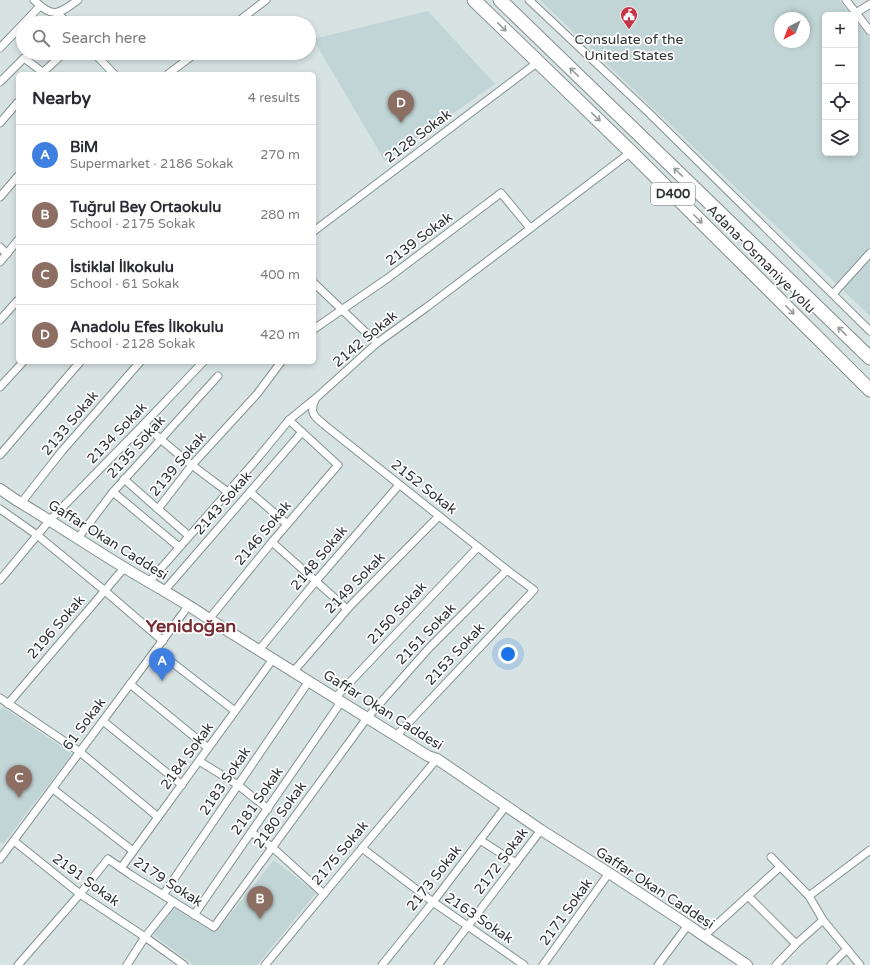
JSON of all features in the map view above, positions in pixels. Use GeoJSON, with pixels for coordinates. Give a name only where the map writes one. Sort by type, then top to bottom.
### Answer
{"type":"FeatureCollection","features":[{"type":"Feature","properties":{"kind":"highway","name":"Adana-Osmaniye yolu"},"geometry":{"type":"LineString","coordinates":[[474,0],[631,152],[870,390]]}},
{"type":"Feature","properties":{"kind":"highway","name":"Adana-Osmaniye yolu"},"geometry":{"type":"LineString","coordinates":[[500,0],[870,358]]}},
{"type":"Feature","properties":{"kind":"main road","name":"Gaffar Okan Caddesi"},"geometry":{"type":"LineString","coordinates":[[0,489],[49,521],[189,605],[428,756],[437,759],[541,830],[688,924],[746,965]]}},
{"type":"Feature","properties":{"kind":"street"},"geometry":{"type":"LineString","coordinates":[[34,0],[40,6],[54,13],[58,13],[66,9],[78,0]]}},
{"type":"Feature","properties":{"kind":"street"},"geometry":{"type":"LineString","coordinates":[[245,16],[266,0]]}},
{"type":"Feature","properties":{"kind":"street"},"geometry":{"type":"LineString","coordinates":[[529,0],[655,119],[870,331]]}},
{"type":"Feature","properties":{"kind":"street"},"geometry":{"type":"LineString","coordinates":[[846,0],[855,12]]}},
{"type":"Feature","properties":{"kind":"street"},"geometry":{"type":"LineString","coordinates":[[858,12],[870,4]]}},
{"type":"Feature","properties":{"kind":"street"},"geometry":{"type":"LineString","coordinates":[[30,16],[40,6]]}},
{"type":"Feature","properties":{"kind":"street"},"geometry":{"type":"LineString","coordinates":[[58,13],[61,16]]}},
{"type":"Feature","properties":{"kind":"street"},"geometry":{"type":"LineString","coordinates":[[858,15],[870,30]]}},
{"type":"Feature","properties":{"kind":"street"},"geometry":{"type":"LineString","coordinates":[[0,48],[16,31]]}},
{"type":"Feature","properties":{"kind":"street"},"geometry":{"type":"LineString","coordinates":[[0,82],[22,60]]}},
{"type":"Feature","properties":{"kind":"street"},"geometry":{"type":"LineString","coordinates":[[27,60],[42,72]]}},
{"type":"Feature","properties":{"kind":"street"},"geometry":{"type":"LineString","coordinates":[[44,72],[57,60]]}},
{"type":"Feature","properties":{"kind":"street"},"geometry":{"type":"LineString","coordinates":[[101,60],[112,72]]}},
{"type":"Feature","properties":{"kind":"street"},"geometry":{"type":"LineString","coordinates":[[171,72],[187,60]]}},
{"type":"Feature","properties":{"kind":"street","name":"2128 Sokak"},"geometry":{"type":"LineString","coordinates":[[316,229],[538,62]]}},
{"type":"Feature","properties":{"kind":"street"},"geometry":{"type":"LineString","coordinates":[[0,123],[16,104]]}},
{"type":"Feature","properties":{"kind":"street","name":"2142 Sokak"},"geometry":{"type":"LineString","coordinates":[[149,582],[258,459],[289,420],[316,398],[377,343],[427,307],[631,152]]}},
{"type":"Feature","properties":{"kind":"street"},"geometry":{"type":"LineString","coordinates":[[0,197],[16,178]]}},
{"type":"Feature","properties":{"kind":"street","name":"2139 Sokak"},"geometry":{"type":"LineString","coordinates":[[316,328],[388,278],[501,193],[530,228]]}},
{"type":"Feature","properties":{"kind":"street"},"geometry":{"type":"LineString","coordinates":[[0,262],[16,243]]}},
{"type":"Feature","properties":{"kind":"street"},"geometry":{"type":"LineString","coordinates":[[0,247],[7,254]]}},
{"type":"Feature","properties":{"kind":"street"},"geometry":{"type":"LineString","coordinates":[[833,294],[870,253]]}},
{"type":"Feature","properties":{"kind":"street"},"geometry":{"type":"LineString","coordinates":[[316,285],[377,343]]}},
{"type":"Feature","properties":{"kind":"street"},"geometry":{"type":"LineString","coordinates":[[0,320],[16,302]]}},
{"type":"Feature","properties":{"kind":"street"},"geometry":{"type":"LineString","coordinates":[[0,388],[21,364]]}},
{"type":"Feature","properties":{"kind":"street"},"geometry":{"type":"LineString","coordinates":[[0,455],[66,376],[78,364]]}},
{"type":"Feature","properties":{"kind":"street","name":"2133 Sokak"},"geometry":{"type":"LineString","coordinates":[[21,503],[62,451],[138,364]]}},
{"type":"Feature","properties":{"kind":"street","name":"2134 Sokak"},"geometry":{"type":"LineString","coordinates":[[0,580],[49,521],[201,364]]}},
{"type":"Feature","properties":{"kind":"street","name":"2139 Sokak"},"geometry":{"type":"LineString","coordinates":[[158,509],[192,466],[257,394],[280,364]]}},
{"type":"Feature","properties":{"kind":"street","name":"2135 Sokak"},"geometry":{"type":"LineString","coordinates":[[78,538],[112,492],[218,376]]}},
{"type":"Feature","properties":{"kind":"street","name":"2152 Sokak"},"geometry":{"type":"LineString","coordinates":[[316,398],[312,405],[312,412],[327,428],[534,590]]}},
{"type":"Feature","properties":{"kind":"street"},"geometry":{"type":"LineString","coordinates":[[289,420],[302,432]]}},
{"type":"Feature","properties":{"kind":"street"},"geometry":{"type":"LineString","coordinates":[[144,424],[192,466],[228,492]]}},
{"type":"Feature","properties":{"kind":"street","name":"2146 Sokak"},"geometry":{"type":"LineString","coordinates":[[209,619],[287,524],[338,465],[302,432]]}},
{"type":"Feature","properties":{"kind":"street","name":"2143 Sokak"},"geometry":{"type":"LineString","coordinates":[[164,591],[302,432]]}},
{"type":"Feature","properties":{"kind":"street"},"geometry":{"type":"LineString","coordinates":[[124,479],[189,536]]}},
{"type":"Feature","properties":{"kind":"street","name":"2148 Sokak"},"geometry":{"type":"LineString","coordinates":[[259,650],[399,484]]}},
{"type":"Feature","properties":{"kind":"street"},"geometry":{"type":"LineString","coordinates":[[112,492],[179,547]]}},
{"type":"Feature","properties":{"kind":"street"},"geometry":{"type":"LineString","coordinates":[[250,492],[287,524]]}},
{"type":"Feature","properties":{"kind":"street"},"geometry":{"type":"LineString","coordinates":[[0,509],[37,535],[163,641]]}},
{"type":"Feature","properties":{"kind":"street","name":"2149 Sokak"},"geometry":{"type":"LineString","coordinates":[[293,672],[347,609],[439,516]]}},
{"type":"Feature","properties":{"kind":"street"},"geometry":{"type":"LineString","coordinates":[[272,542],[347,609]]}},
{"type":"Feature","properties":{"kind":"street","name":"2150 Sokak"},"geometry":{"type":"LineString","coordinates":[[338,700],[478,547]]}},
{"type":"Feature","properties":{"kind":"street","name":"2196 Sokak"},"geometry":{"type":"LineString","coordinates":[[8,704],[125,567]]}},
{"type":"Feature","properties":{"kind":"street","name":"2151 Sokak"},"geometry":{"type":"LineString","coordinates":[[367,718],[429,648],[507,570]]}},
{"type":"Feature","properties":{"kind":"street","name":"2153 Sokak"},"geometry":{"type":"LineString","coordinates":[[396,736],[534,590]]}},
{"type":"Feature","properties":{"kind":"street","name":"61 Sokak"},"geometry":{"type":"LineString","coordinates":[[1,855],[14,841],[189,605]]}},
{"type":"Feature","properties":{"kind":"street"},"geometry":{"type":"LineString","coordinates":[[156,650],[235,711]]}},
{"type":"Feature","properties":{"kind":"street","name":"2184 Sokak"},"geometry":{"type":"LineString","coordinates":[[121,868],[273,659]]}},
{"type":"Feature","properties":{"kind":"street","name":"2183 Sokak"},"geometry":{"type":"LineString","coordinates":[[163,895],[309,681]]}},
{"type":"Feature","properties":{"kind":"street"},"geometry":{"type":"LineString","coordinates":[[130,684],[208,748]]}},
{"type":"Feature","properties":{"kind":"street"},"geometry":{"type":"LineString","coordinates":[[0,699],[80,752],[158,817]]}},
{"type":"Feature","properties":{"kind":"street","name":"2181 Sokak"},"geometry":{"type":"LineString","coordinates":[[194,915],[268,809],[338,700]]}},
{"type":"Feature","properties":{"kind":"street","name":"2180 Sokak"},"geometry":{"type":"LineString","coordinates":[[214,927],[367,718]]}},
{"type":"Feature","properties":{"kind":"street"},"geometry":{"type":"LineString","coordinates":[[103,722],[182,785]]}},
{"type":"Feature","properties":{"kind":"street","name":"2175 Sokak"},"geometry":{"type":"LineString","coordinates":[[265,965],[437,759]]}},
{"type":"Feature","properties":{"kind":"street"},"geometry":{"type":"LineString","coordinates":[[199,761],[238,785],[268,809]]}},
{"type":"Feature","properties":{"kind":"street"},"geometry":{"type":"LineString","coordinates":[[53,789],[133,851]]}},
{"type":"Feature","properties":{"kind":"street","name":"2173 Sokak"},"geometry":{"type":"LineString","coordinates":[[382,965],[506,806]]}},
{"type":"Feature","properties":{"kind":"street","name":"2172 Sokak"},"geometry":{"type":"LineString","coordinates":[[438,965],[541,830]]}},
{"type":"Feature","properties":{"kind":"street"},"geometry":{"type":"LineString","coordinates":[[251,832],[272,847],[324,894]]}},
{"type":"Feature","properties":{"kind":"street"},"geometry":{"type":"LineString","coordinates":[[480,840],[516,863]]}},
{"type":"Feature","properties":{"kind":"street","name":"2191 Sokak"},"geometry":{"type":"LineString","coordinates":[[14,841],[80,894],[184,965]]}},
{"type":"Feature","properties":{"kind":"street","name":"2163 Sokak"},"geometry":{"type":"LineString","coordinates":[[362,848],[432,902],[524,965]]}},
{"type":"Feature","properties":{"kind":"street"},"geometry":{"type":"LineString","coordinates":[[808,896],[870,850]]}},
{"type":"Feature","properties":{"kind":"street"},"geometry":{"type":"LineString","coordinates":[[771,857],[808,896],[822,920],[860,965]]}},
{"type":"Feature","properties":{"kind":"street","name":"2179 Sokak"},"geometry":{"type":"LineString","coordinates":[[80,894],[108,859],[214,927]]}},
{"type":"Feature","properties":{"kind":"street"},"geometry":{"type":"LineString","coordinates":[[704,936],[780,866]]}},
{"type":"Feature","properties":{"kind":"street","name":"2171 Sokak"},"geometry":{"type":"LineString","coordinates":[[543,965],[610,873]]}},
{"type":"Feature","properties":{"kind":"street"},"geometry":{"type":"LineString","coordinates":[[18,965],[80,894]]}},
{"type":"Feature","properties":{"kind":"street"},"geometry":{"type":"LineString","coordinates":[[748,896],[796,944]]}},
{"type":"Feature","properties":{"kind":"street"},"geometry":{"type":"LineString","coordinates":[[127,965],[145,937],[174,902]]}},
{"type":"Feature","properties":{"kind":"street"},"geometry":{"type":"LineString","coordinates":[[776,965],[822,920]]}},
{"type":"Feature","properties":{"kind":"street"},"geometry":{"type":"LineString","coordinates":[[658,965],[688,924]]}},
{"type":"Feature","properties":{"kind":"street"},"geometry":{"type":"LineString","coordinates":[[831,965],[847,949]]}},
{"type":"Feature","properties":{"kind":"shaded area"},"geometry":{"type":"Polygon","coordinates":[[[540,0],[839,0],[849,12],[822,12],[822,156],[858,156],[858,24],[870,38],[870,316],[540,0]]]}},
{"type":"Feature","properties":{"kind":"shaded area"},"geometry":{"type":"Polygon","coordinates":[[[428,11],[495,84],[385,161],[316,44],[316,38],[428,11]]]}},
{"type":"Feature","properties":{"kind":"shaded area"},"geometry":{"type":"Polygon","coordinates":[[[3,707],[72,754],[3,844],[0,842],[0,710],[3,707]]]}},
{"type":"Feature","properties":{"kind":"shaded area"},"geometry":{"type":"Polygon","coordinates":[[[274,860],[316,893],[257,965],[194,965],[152,934],[173,906],[216,932],[274,860]]]}},
{"type":"Feature","properties":{"kind":"place","name":"Consulate of the United States"},"geometry":{"type":"Point","coordinates":[629,30]}},
{"type":"Feature","properties":{"kind":"place","name":"Anadolu Efes İlkokulu"},"geometry":{"type":"Point","coordinates":[401,123]}},
{"type":"Feature","properties":{"kind":"place","name":"BiM"},"geometry":{"type":"Point","coordinates":[162,681]}},
{"type":"Feature","properties":{"kind":"place","name":"İstiklal İlkokulu"},"geometry":{"type":"Point","coordinates":[19,798]}},
{"type":"Feature","properties":{"kind":"place","name":"Tuğrul Bey Ortaokulu"},"geometry":{"type":"Point","coordinates":[260,919]}},
{"type":"Feature","properties":{"kind":"district","name":"Yenidoğan"},"geometry":{"type":"Point","coordinates":[191,626]}}]}
